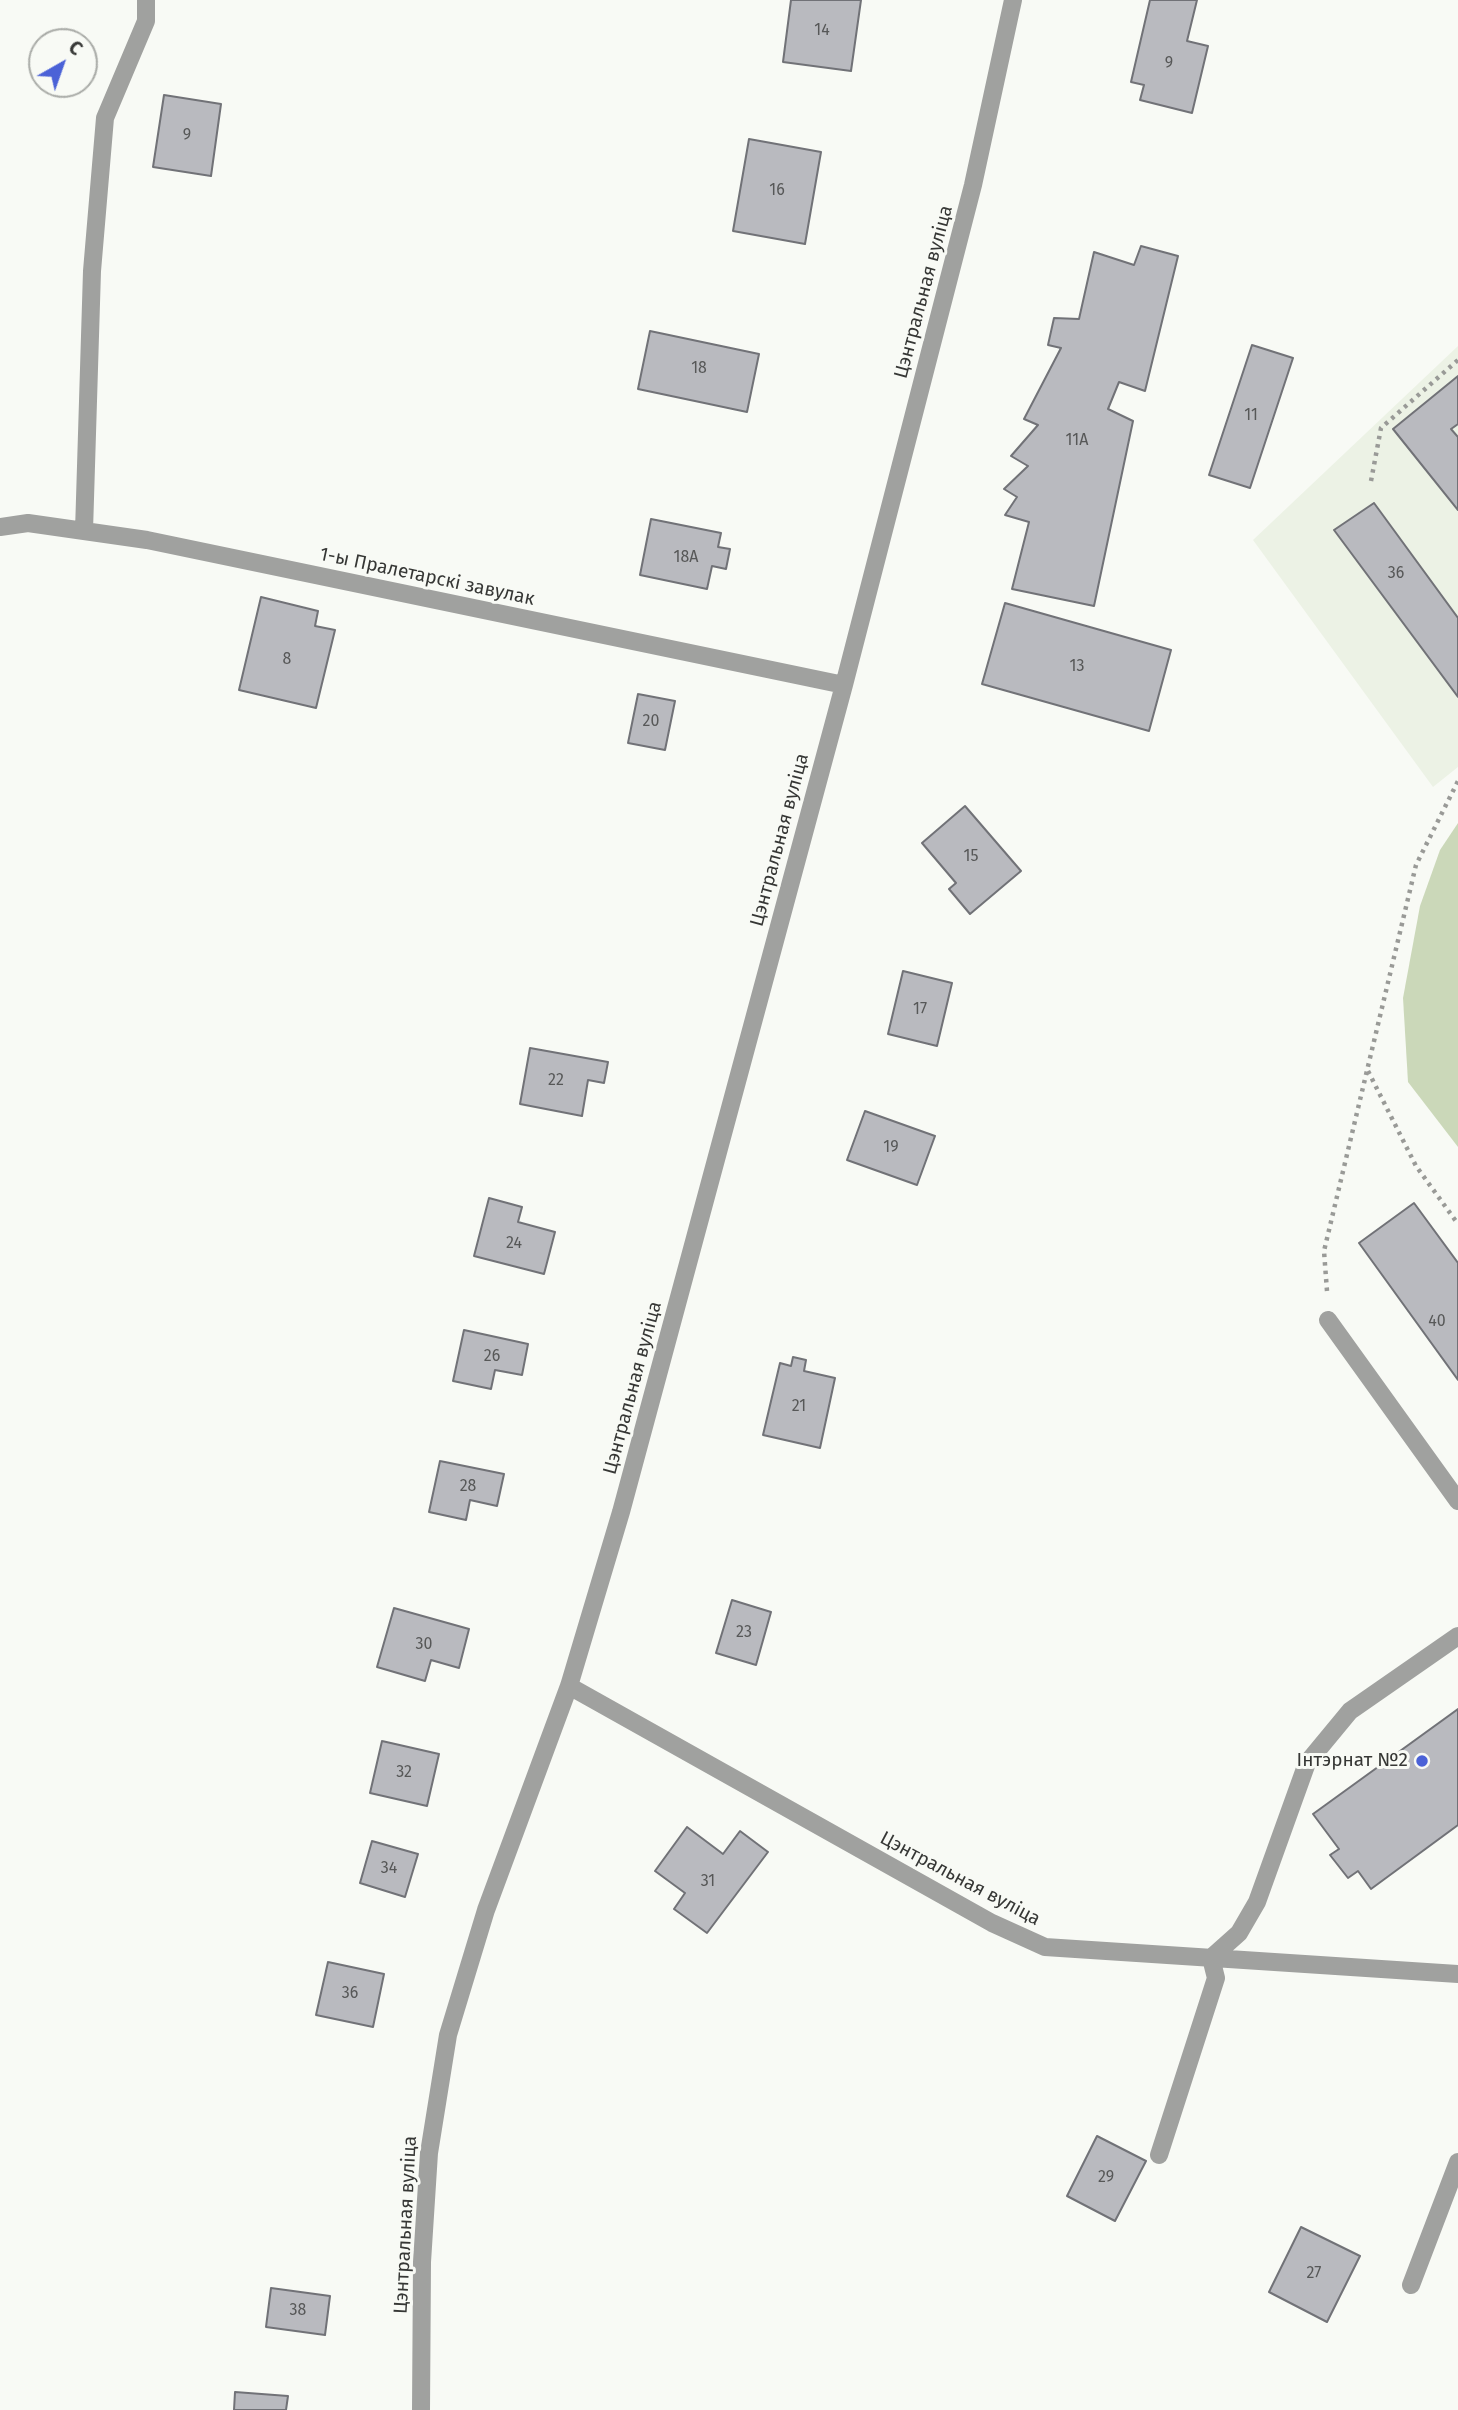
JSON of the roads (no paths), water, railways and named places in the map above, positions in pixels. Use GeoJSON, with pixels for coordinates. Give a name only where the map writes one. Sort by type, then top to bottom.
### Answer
{"type":"FeatureCollection","features":[{"type":"Feature","properties":{"kind":"street"},"geometry":{"type":"LineString","coordinates":[[85,531],[92,271],[105,118],[146,21],[146,0]]}},
{"type":"Feature","properties":{"kind":"street","name":"Цэнтральная вуліца"},"geometry":{"type":"LineString","coordinates":[[421,2410],[422,2262],[429,2153],[448,2035],[486,1909],[569,1686],[625,1498],[844,685],[973,186],[1013,0]]}},
{"type":"Feature","properties":{"kind":"street","name":"1-ы Пралетарскі завулак"},"geometry":{"type":"LineString","coordinates":[[0,527],[28,523],[148,540],[844,685]]}},
{"type":"Feature","properties":{"kind":"street"},"geometry":{"type":"LineString","coordinates":[[1328,1320],[1458,1501]]}},
{"type":"Feature","properties":{"kind":"street"},"geometry":{"type":"LineString","coordinates":[[1159,2155],[1216,1978],[1211,1958],[1239,1933],[1257,1902],[1307,1763],[1350,1711],[1458,1636]]}},
{"type":"Feature","properties":{"kind":"street","name":"Цэнтральная вуліца"},"geometry":{"type":"LineString","coordinates":[[569,1686],[992,1923],[1045,1947],[1458,1974]]}},
{"type":"Feature","properties":{"kind":"street"},"geometry":{"type":"LineString","coordinates":[[1412,2286],[1458,2162]]}},
{"type":"Feature","properties":{"kind":"place","name":"Інтэрнат №2"},"geometry":{"type":"Point","coordinates":[1422,1761]}}]}
